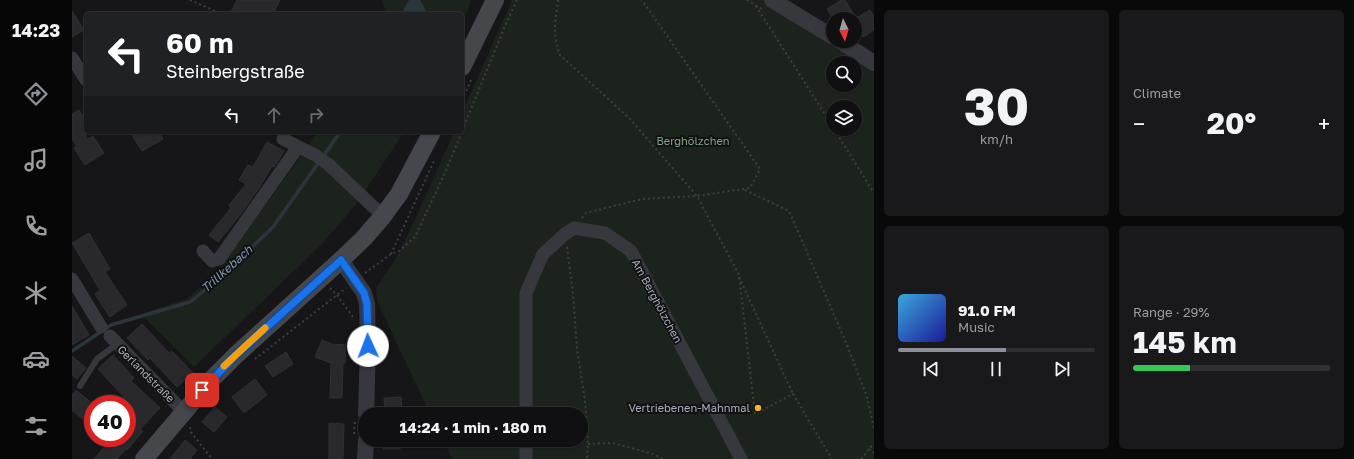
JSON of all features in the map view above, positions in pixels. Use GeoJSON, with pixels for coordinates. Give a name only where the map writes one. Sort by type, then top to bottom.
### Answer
{"type":"FeatureCollection","features":[{"type":"Feature","properties":{"kind":"main road"},"geometry":{"type":"LineString","coordinates":[[464,63],[495,0]]}},
{"type":"Feature","properties":{"kind":"main road"},"geometry":{"type":"LineString","coordinates":[[144,459],[212,379],[236,355],[341,260],[383,216],[399,194],[431,134]]}},
{"type":"Feature","properties":{"kind":"street"},"geometry":{"type":"LineString","coordinates":[[772,0],[826,33]]}},
{"type":"Feature","properties":{"kind":"street"},"geometry":{"type":"LineString","coordinates":[[851,48],[874,63]]}},
{"type":"Feature","properties":{"kind":"street"},"geometry":{"type":"LineString","coordinates":[[72,58],[84,77]]}},
{"type":"Feature","properties":{"kind":"street"},"geometry":{"type":"LineString","coordinates":[[283,139],[315,154],[328,164],[383,216]]}},
{"type":"Feature","properties":{"kind":"street"},"geometry":{"type":"LineString","coordinates":[[203,251],[212,261],[219,259],[298,147]]}},
{"type":"Feature","properties":{"kind":"street"},"geometry":{"type":"LineString","coordinates":[[526,407],[526,293],[543,254],[570,231]]}},
{"type":"Feature","properties":{"kind":"street","name":"Am Berghölzchen"},"geometry":{"type":"LineString","coordinates":[[570,231],[605,233],[631,251],[741,459]]}},
{"type":"Feature","properties":{"kind":"street"},"geometry":{"type":"LineString","coordinates":[[341,260],[364,293],[367,304],[368,346],[362,407]]}},
{"type":"Feature","properties":{"kind":"street","name":"Gerlandstraße"},"geometry":{"type":"LineString","coordinates":[[72,279],[109,336],[184,411]]}},
{"type":"Feature","properties":{"kind":"street"},"geometry":{"type":"LineString","coordinates":[[362,447],[365,459]]}},
{"type":"Feature","properties":{"kind":"street"},"geometry":{"type":"LineString","coordinates":[[526,447],[526,459]]}},
{"type":"Feature","properties":{"kind":"lane"},"geometry":{"type":"LineString","coordinates":[[80,386],[109,336]]}},
{"type":"Feature","properties":{"kind":"path"},"geometry":{"type":"LineString","coordinates":[[190,0],[217,12]]}},
{"type":"Feature","properties":{"kind":"path"},"geometry":{"type":"LineString","coordinates":[[464,127],[517,0]]}},
{"type":"Feature","properties":{"kind":"path"},"geometry":{"type":"LineString","coordinates":[[558,0],[555,24],[559,54],[629,118],[697,196],[739,275],[793,394],[832,459]]}},
{"type":"Feature","properties":{"kind":"path"},"geometry":{"type":"LineString","coordinates":[[585,407],[577,349],[570,231],[586,213],[642,199],[697,196],[750,188],[760,169],[642,0]]}},
{"type":"Feature","properties":{"kind":"path"},"geometry":{"type":"LineString","coordinates":[[756,6],[826,115]]}},
{"type":"Feature","properties":{"kind":"path"},"geometry":{"type":"LineString","coordinates":[[250,362],[356,280],[391,254],[399,251],[415,237],[461,134]]}},
{"type":"Feature","properties":{"kind":"path"},"geometry":{"type":"LineString","coordinates":[[839,136],[874,193]]}},
{"type":"Feature","properties":{"kind":"path"},"geometry":{"type":"LineString","coordinates":[[391,254],[434,161]]}},
{"type":"Feature","properties":{"kind":"path"},"geometry":{"type":"LineString","coordinates":[[744,189],[788,211],[847,345],[867,397],[874,428]]}},
{"type":"Feature","properties":{"kind":"path"},"geometry":{"type":"LineString","coordinates":[[739,275],[755,414],[793,394]]}},
{"type":"Feature","properties":{"kind":"path"},"geometry":{"type":"LineString","coordinates":[[321,278],[337,295],[357,322]]}},
{"type":"Feature","properties":{"kind":"path"},"geometry":{"type":"LineString","coordinates":[[184,411],[192,432],[212,459]]}},
{"type":"Feature","properties":{"kind":"path"},"geometry":{"type":"LineString","coordinates":[[588,444],[613,443],[653,454],[663,459]]}},
{"type":"Feature","properties":{"kind":"path"},"geometry":{"type":"LineString","coordinates":[[861,459],[874,443]]}},
{"type":"Feature","properties":{"kind":"path"},"geometry":{"type":"LineString","coordinates":[[587,459],[588,447]]}},
{"type":"Feature","properties":{"kind":"path"},"geometry":{"type":"LineString","coordinates":[[869,449],[874,453]]}},
{"type":"Feature","properties":{"kind":"green space"},"geometry":{"type":"Polygon","coordinates":[[[382,0],[471,0],[464,20],[464,12],[385,12],[382,0]]]}},
{"type":"Feature","properties":{"kind":"green space","name":"Berghölzchen"},"geometry":{"type":"Polygon","coordinates":[[[512,0],[785,0],[826,27],[826,48],[857,48],[874,59],[874,459],[452,459],[446,447],[588,447],[588,407],[427,407],[377,301],[376,288],[395,260],[414,222],[453,134],[464,134],[464,108],[512,0]]]}},
{"type":"Feature","properties":{"kind":"green space"},"geometry":{"type":"Polygon","coordinates":[[[316,134],[403,134],[357,203],[321,245],[194,367],[141,314],[187,299],[217,272],[316,134]]]}},
{"type":"Feature","properties":{"kind":"shaded area"},"geometry":{"type":"Polygon","coordinates":[[[409,0],[420,0],[427,12],[402,12],[409,0]]]}},
{"type":"Feature","properties":{"kind":"building"},"geometry":{"type":"Polygon","coordinates":[[[237,0],[280,0],[274,12],[231,12],[237,0]]]}},
{"type":"Feature","properties":{"kind":"building"},"geometry":{"type":"Polygon","coordinates":[[[841,0],[845,0],[852,12],[829,12],[827,9],[841,0]]]}},
{"type":"Feature","properties":{"kind":"building"},"geometry":{"type":"Polygon","coordinates":[[[870,10],[874,16],[874,30],[863,37],[862,15],[870,10]]]}},
{"type":"Feature","properties":{"kind":"building"},"geometry":{"type":"Polygon","coordinates":[[[72,11],[84,30],[72,37],[72,11]]]}},
{"type":"Feature","properties":{"kind":"building"},"geometry":{"type":"Polygon","coordinates":[[[79,110],[84,117],[84,134],[86,134],[86,140],[93,136],[104,153],[85,165],[74,148],[77,146],[72,139],[72,114],[79,110]]]}},
{"type":"Feature","properties":{"kind":"building"},"geometry":{"type":"Polygon","coordinates":[[[131,134],[160,134],[163,139],[142,151],[131,134]]]}},
{"type":"Feature","properties":{"kind":"building"},"geometry":{"type":"Polygon","coordinates":[[[267,142],[284,151],[274,167],[272,166],[240,215],[218,242],[209,235],[231,208],[229,205],[246,184],[239,180],[248,165],[253,167],[267,142]]]}},
{"type":"Feature","properties":{"kind":"building"},"geometry":{"type":"Polygon","coordinates":[[[89,233],[110,269],[105,272],[127,305],[110,317],[95,294],[100,290],[72,243],[89,233]]]}},
{"type":"Feature","properties":{"kind":"building"},"geometry":{"type":"Polygon","coordinates":[[[72,306],[89,335],[72,345],[72,306]]]}},
{"type":"Feature","properties":{"kind":"building"},"geometry":{"type":"Polygon","coordinates":[[[142,324],[169,353],[172,351],[193,373],[177,387],[150,358],[148,360],[127,338],[142,324]]]}},
{"type":"Feature","properties":{"kind":"building"},"geometry":{"type":"Polygon","coordinates":[[[322,340],[332,344],[346,345],[345,363],[343,363],[342,398],[330,398],[331,363],[315,357],[322,340]]]}},
{"type":"Feature","properties":{"kind":"building"},"geometry":{"type":"Polygon","coordinates":[[[286,352],[293,364],[273,377],[265,366],[286,352]]]}},
{"type":"Feature","properties":{"kind":"building"},"geometry":{"type":"Polygon","coordinates":[[[113,355],[134,378],[131,381],[160,408],[140,429],[143,431],[136,439],[136,395],[122,395],[98,369],[113,355]]]}},
{"type":"Feature","properties":{"kind":"building"},"geometry":{"type":"Polygon","coordinates":[[[72,356],[86,368],[77,379],[72,375],[72,356]]]}},
{"type":"Feature","properties":{"kind":"building"},"geometry":{"type":"Polygon","coordinates":[[[255,379],[267,395],[244,413],[232,397],[255,379]]]}},
{"type":"Feature","properties":{"kind":"building"},"geometry":{"type":"Polygon","coordinates":[[[76,390],[84,397],[84,420],[72,410],[72,395],[76,390]]]}},
{"type":"Feature","properties":{"kind":"building"},"geometry":{"type":"Polygon","coordinates":[[[401,397],[402,407],[385,407],[384,398],[401,397]]]}},
{"type":"Feature","properties":{"kind":"building"},"geometry":{"type":"Polygon","coordinates":[[[215,407],[227,417],[214,432],[202,422],[215,407]]]}},
{"type":"Feature","properties":{"kind":"building"},"geometry":{"type":"Polygon","coordinates":[[[329,423],[344,424],[343,459],[329,459],[329,423]]]}},
{"type":"Feature","properties":{"kind":"building"},"geometry":{"type":"Polygon","coordinates":[[[185,440],[197,450],[190,459],[170,459],[185,440]]]}},
{"type":"Feature","properties":{"kind":"building"},"geometry":{"type":"Polygon","coordinates":[[[104,447],[130,447],[117,459],[94,459],[104,447]]]}},
{"type":"Feature","properties":{"kind":"building"},"geometry":{"type":"Polygon","coordinates":[[[383,447],[400,447],[400,449],[383,449],[383,447]]]}},
{"type":"Feature","properties":{"kind":"waterway","name":"Trillkebach"},"geometry":{"type":"LineString","coordinates":[[323,157],[339,134]]}},
{"type":"Feature","properties":{"kind":"waterway","name":"Trillkebach"},"geometry":{"type":"LineString","coordinates":[[72,351],[111,325],[190,302],[221,277],[273,227],[319,162]]}},
{"type":"Feature","properties":{"kind":"slow traffic"},"geometry":{"type":"LineString","coordinates":[[224,366],[265,328]]}},
{"type":"Feature","properties":{"kind":"place","name":"Vertriebenen-Mahnmal"},"geometry":{"type":"Point","coordinates":[758,408]}},
{"type":"Feature","properties":{"kind":"route"},"geometry":{"type":"LineString","coordinates":[[202,390],[236,355],[341,260],[364,293],[367,304],[368,346]]}}]}
